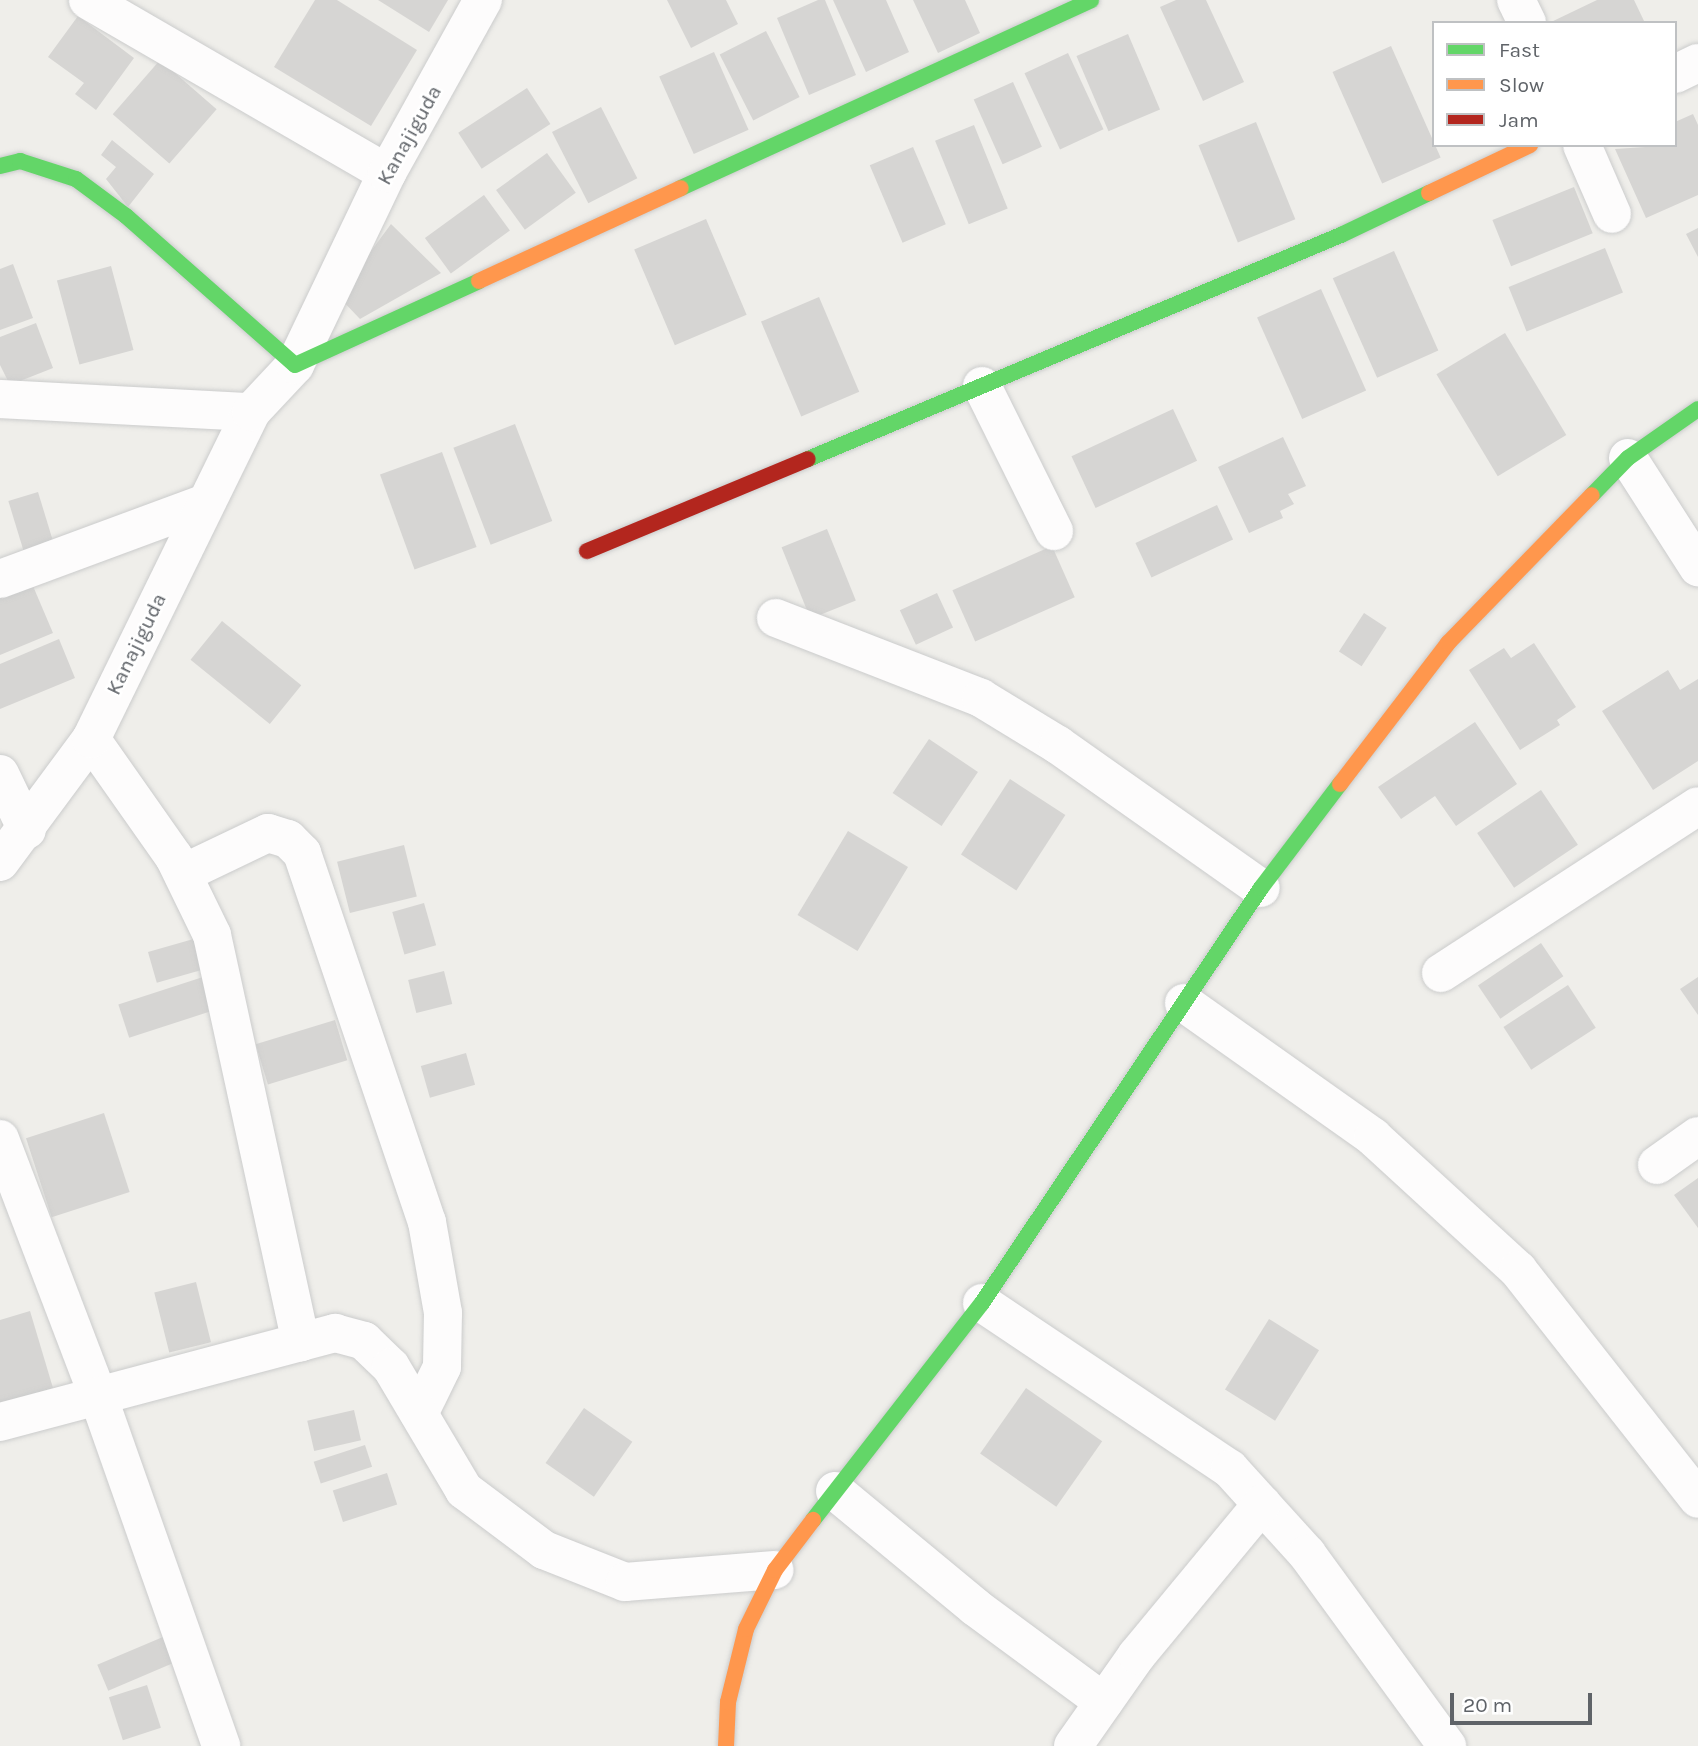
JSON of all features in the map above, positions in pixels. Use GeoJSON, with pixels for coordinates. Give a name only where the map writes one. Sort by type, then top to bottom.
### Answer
{"type":"FeatureCollection","features":[{"type":"Feature","properties":{"kind":"street"},"geometry":{"type":"LineString","coordinates":[[88,0],[387,173]]}},
{"type":"Feature","properties":{"kind":"street","name":"Kanajiguda"},"geometry":{"type":"LineString","coordinates":[[0,862],[27,830],[91,738],[203,504],[251,412],[295,365],[387,173],[483,0]]}},
{"type":"Feature","properties":{"kind":"street"},"geometry":{"type":"LineString","coordinates":[[0,166],[20,162],[76,179],[126,216],[295,365],[1091,0]]}},
{"type":"Feature","properties":{"kind":"street"},"geometry":{"type":"LineString","coordinates":[[1516,0],[1526,21]]}},
{"type":"Feature","properties":{"kind":"street"},"geometry":{"type":"LineString","coordinates":[[1677,73],[1698,63]]}},
{"type":"Feature","properties":{"kind":"street"},"geometry":{"type":"LineString","coordinates":[[587,551],[1341,235],[1526,147]]}},
{"type":"Feature","properties":{"kind":"street"},"geometry":{"type":"LineString","coordinates":[[1583,147],[1612,214]]}},
{"type":"Feature","properties":{"kind":"street"},"geometry":{"type":"LineString","coordinates":[[982,386],[1054,531]]}},
{"type":"Feature","properties":{"kind":"street"},"geometry":{"type":"LineString","coordinates":[[0,399],[251,412]]}},
{"type":"Feature","properties":{"kind":"street"},"geometry":{"type":"LineString","coordinates":[[726,1746],[728,1702],[746,1629],[775,1570],[982,1303],[1261,888],[1448,643],[1628,458],[1698,409]]}},
{"type":"Feature","properties":{"kind":"street"},"geometry":{"type":"LineString","coordinates":[[1628,458],[1698,567]]}},
{"type":"Feature","properties":{"kind":"street"},"geometry":{"type":"LineString","coordinates":[[0,579],[203,504]]}},
{"type":"Feature","properties":{"kind":"street"},"geometry":{"type":"LineString","coordinates":[[776,618],[981,698],[1058,745],[1261,888]]}},
{"type":"Feature","properties":{"kind":"street"},"geometry":{"type":"LineString","coordinates":[[91,738],[184,873],[212,935],[301,1342]]}},
{"type":"Feature","properties":{"kind":"street"},"geometry":{"type":"LineString","coordinates":[[0,775],[27,830]]}},
{"type":"Feature","properties":{"kind":"street"},"geometry":{"type":"LineString","coordinates":[[1441,972],[1698,806]]}},
{"type":"Feature","properties":{"kind":"street"},"geometry":{"type":"LineString","coordinates":[[184,873],[268,833],[288,839],[302,853],[427,1222],[443,1313],[442,1367],[419,1414]]}},
{"type":"Feature","properties":{"kind":"street"},"geometry":{"type":"LineString","coordinates":[[1184,1003],[1373,1137],[1518,1270],[1698,1499]]}},
{"type":"Feature","properties":{"kind":"street"},"geometry":{"type":"LineString","coordinates":[[1657,1165],[1698,1136]]}},
{"type":"Feature","properties":{"kind":"street"},"geometry":{"type":"LineString","coordinates":[[0,1139],[98,1396],[221,1746]]}},
{"type":"Feature","properties":{"kind":"street"},"geometry":{"type":"LineString","coordinates":[[982,1303],[1230,1469],[1307,1554],[1447,1746]]}},
{"type":"Feature","properties":{"kind":"street"},"geometry":{"type":"LineString","coordinates":[[0,1422],[335,1333],[364,1341],[391,1367],[464,1490],[544,1550],[625,1582],[775,1570]]}},
{"type":"Feature","properties":{"kind":"street"},"geometry":{"type":"LineString","coordinates":[[835,1491],[975,1607],[1104,1702]]}},
{"type":"Feature","properties":{"kind":"street"},"geometry":{"type":"LineString","coordinates":[[1073,1746],[1137,1655],[1262,1504]]}},
{"type":"Feature","properties":{"kind":"building"},"geometry":{"type":"Polygon","coordinates":[[[315,0],[337,0],[417,50],[371,126],[274,67],[315,0]]]}},
{"type":"Feature","properties":{"kind":"building"},"geometry":{"type":"Polygon","coordinates":[[[378,0],[448,0],[429,32],[378,0]]]}},
{"type":"Feature","properties":{"kind":"building"},"geometry":{"type":"Polygon","coordinates":[[[667,0],[726,0],[738,24],[691,48],[667,0]]]}},
{"type":"Feature","properties":{"kind":"building"},"geometry":{"type":"Polygon","coordinates":[[[818,0],[825,0],[856,75],[809,95],[777,18],[818,0]]]}},
{"type":"Feature","properties":{"kind":"building"},"geometry":{"type":"Polygon","coordinates":[[[833,0],[886,0],[909,52],[866,72],[833,0]]]}},
{"type":"Feature","properties":{"kind":"building"},"geometry":{"type":"Polygon","coordinates":[[[913,0],[965,0],[980,33],[938,53],[913,0]]]}},
{"type":"Feature","properties":{"kind":"building"},"geometry":{"type":"Polygon","coordinates":[[[1176,0],[1206,0],[1244,82],[1203,101],[1160,7],[1176,0]]]}},
{"type":"Feature","properties":{"kind":"building"},"geometry":{"type":"Polygon","coordinates":[[[1597,0],[1634,0],[1644,21],[1553,21],[1597,0]]]}},
{"type":"Feature","properties":{"kind":"building"},"geometry":{"type":"Polygon","coordinates":[[[78,16],[134,58],[96,110],[75,94],[84,83],[48,57],[78,16]]]}},
{"type":"Feature","properties":{"kind":"building"},"geometry":{"type":"Polygon","coordinates":[[[766,31],[800,97],[753,121],[720,55],[766,31]]]}},
{"type":"Feature","properties":{"kind":"building"},"geometry":{"type":"Polygon","coordinates":[[[1128,34],[1160,109],[1108,131],[1076,56],[1128,34]]]}},
{"type":"Feature","properties":{"kind":"building"},"geometry":{"type":"Polygon","coordinates":[[[1391,46],[1432,138],[1432,147],[1436,147],[1441,157],[1382,183],[1333,72],[1391,46]]]}},
{"type":"Feature","properties":{"kind":"building"},"geometry":{"type":"Polygon","coordinates":[[[714,52],[749,130],[694,154],[659,76],[714,52]]]}},
{"type":"Feature","properties":{"kind":"building"},"geometry":{"type":"Polygon","coordinates":[[[1068,53],[1103,129],[1060,149],[1024,73],[1068,53]]]}},
{"type":"Feature","properties":{"kind":"building"},"geometry":{"type":"Polygon","coordinates":[[[160,60],[217,109],[169,164],[113,114],[160,60]]]}},
{"type":"Feature","properties":{"kind":"building"},"geometry":{"type":"Polygon","coordinates":[[[1013,82],[1042,147],[1003,164],[974,99],[1013,82]]]}},
{"type":"Feature","properties":{"kind":"building"},"geometry":{"type":"Polygon","coordinates":[[[527,88],[550,124],[482,169],[458,133],[527,88]]]}},
{"type":"Feature","properties":{"kind":"building"},"geometry":{"type":"Polygon","coordinates":[[[601,107],[637,178],[588,203],[552,132],[601,107]]]}},
{"type":"Feature","properties":{"kind":"building"},"geometry":{"type":"Polygon","coordinates":[[[1693,114],[1698,125],[1698,195],[1646,218],[1615,149],[1677,147],[1677,121],[1693,114]]]}},
{"type":"Feature","properties":{"kind":"building"},"geometry":{"type":"Polygon","coordinates":[[[1256,122],[1295,219],[1238,243],[1199,145],[1256,122]]]}},
{"type":"Feature","properties":{"kind":"building"},"geometry":{"type":"Polygon","coordinates":[[[974,125],[1008,208],[969,224],[935,141],[974,125]]]}},
{"type":"Feature","properties":{"kind":"building"},"geometry":{"type":"Polygon","coordinates":[[[112,140],[154,174],[128,207],[106,179],[116,167],[101,155],[112,140]]]}},
{"type":"Feature","properties":{"kind":"building"},"geometry":{"type":"Polygon","coordinates":[[[913,147],[946,224],[903,243],[870,165],[913,147]]]}},
{"type":"Feature","properties":{"kind":"building"},"geometry":{"type":"Polygon","coordinates":[[[547,153],[576,193],[525,230],[496,190],[547,153]]]}},
{"type":"Feature","properties":{"kind":"building"},"geometry":{"type":"Polygon","coordinates":[[[1574,187],[1593,233],[1511,266],[1492,220],[1574,187]]]}},
{"type":"Feature","properties":{"kind":"building"},"geometry":{"type":"Polygon","coordinates":[[[484,195],[510,231],[451,274],[425,238],[484,195]]]}},
{"type":"Feature","properties":{"kind":"building"},"geometry":{"type":"Polygon","coordinates":[[[706,219],[747,315],[675,345],[634,249],[706,219]]]}},
{"type":"Feature","properties":{"kind":"building"},"geometry":{"type":"Polygon","coordinates":[[[391,224],[441,273],[360,319],[338,296],[391,224]]]}},
{"type":"Feature","properties":{"kind":"building"},"geometry":{"type":"Polygon","coordinates":[[[1698,228],[1698,257],[1686,234],[1698,228]]]}},
{"type":"Feature","properties":{"kind":"building"},"geometry":{"type":"Polygon","coordinates":[[[1605,248],[1623,293],[1527,331],[1509,287],[1605,248]]]}},
{"type":"Feature","properties":{"kind":"building"},"geometry":{"type":"Polygon","coordinates":[[[1394,251],[1438,351],[1377,378],[1333,278],[1394,251]]]}},
{"type":"Feature","properties":{"kind":"building"},"geometry":{"type":"Polygon","coordinates":[[[13,264],[33,318],[0,330],[0,269],[13,264]]]}},
{"type":"Feature","properties":{"kind":"building"},"geometry":{"type":"Polygon","coordinates":[[[111,266],[134,350],[79,365],[57,280],[111,266]]]}},
{"type":"Feature","properties":{"kind":"building"},"geometry":{"type":"Polygon","coordinates":[[[1321,289],[1366,390],[1302,419],[1257,317],[1321,289]]]}},
{"type":"Feature","properties":{"kind":"building"},"geometry":{"type":"Polygon","coordinates":[[[819,297],[859,392],[801,416],[761,322],[819,297]]]}},
{"type":"Feature","properties":{"kind":"building"},"geometry":{"type":"Polygon","coordinates":[[[36,323],[53,368],[10,385],[0,365],[0,337],[36,323]]]}},
{"type":"Feature","properties":{"kind":"building"},"geometry":{"type":"Polygon","coordinates":[[[1505,333],[1566,435],[1498,476],[1436,374],[1505,333]]]}},
{"type":"Feature","properties":{"kind":"building"},"geometry":{"type":"Polygon","coordinates":[[[1173,409],[1197,461],[1096,508],[1071,456],[1173,409]]]}},
{"type":"Feature","properties":{"kind":"building"},"geometry":{"type":"Polygon","coordinates":[[[515,424],[552,521],[491,545],[453,448],[515,424]]]}},
{"type":"Feature","properties":{"kind":"building"},"geometry":{"type":"Polygon","coordinates":[[[1283,437],[1306,486],[1288,494],[1294,504],[1280,511],[1283,518],[1249,533],[1218,467],[1283,437]]]}},
{"type":"Feature","properties":{"kind":"building"},"geometry":{"type":"Polygon","coordinates":[[[442,452],[477,547],[415,569],[380,475],[442,452]]]}},
{"type":"Feature","properties":{"kind":"building"},"geometry":{"type":"Polygon","coordinates":[[[38,492],[53,543],[24,552],[8,501],[38,492]]]}},
{"type":"Feature","properties":{"kind":"building"},"geometry":{"type":"Polygon","coordinates":[[[1217,505],[1233,539],[1151,577],[1135,543],[1217,505]]]}},
{"type":"Feature","properties":{"kind":"building"},"geometry":{"type":"Polygon","coordinates":[[[827,529],[856,600],[810,619],[782,547],[827,529]]]}},
{"type":"Feature","properties":{"kind":"building"},"geometry":{"type":"Polygon","coordinates":[[[1052,546],[1075,597],[975,641],[952,590],[1052,546]]]}},
{"type":"Feature","properties":{"kind":"building"},"geometry":{"type":"Polygon","coordinates":[[[30,579],[53,633],[0,655],[0,591],[30,579]]]}},
{"type":"Feature","properties":{"kind":"building"},"geometry":{"type":"Polygon","coordinates":[[[937,593],[953,627],[916,645],[900,610],[937,593]]]}},
{"type":"Feature","properties":{"kind":"building"},"geometry":{"type":"Polygon","coordinates":[[[1364,613],[1387,628],[1362,666],[1339,652],[1364,613]]]}},
{"type":"Feature","properties":{"kind":"building"},"geometry":{"type":"Polygon","coordinates":[[[222,621],[301,685],[270,724],[191,660],[222,621]]]}},
{"type":"Feature","properties":{"kind":"building"},"geometry":{"type":"Polygon","coordinates":[[[59,639],[75,678],[0,709],[0,664],[59,639]]]}},
{"type":"Feature","properties":{"kind":"building"},"geometry":{"type":"Polygon","coordinates":[[[1534,643],[1576,707],[1557,720],[1560,725],[1520,750],[1469,670],[1504,648],[1511,658],[1534,643]]]}},
{"type":"Feature","properties":{"kind":"building"},"geometry":{"type":"Polygon","coordinates":[[[1668,670],[1680,690],[1698,679],[1698,761],[1653,790],[1602,711],[1668,670]]]}},
{"type":"Feature","properties":{"kind":"building"},"geometry":{"type":"Polygon","coordinates":[[[1475,722],[1517,784],[1456,826],[1435,796],[1401,819],[1378,787],[1475,722]]]}},
{"type":"Feature","properties":{"kind":"building"},"geometry":{"type":"Polygon","coordinates":[[[929,739],[978,772],[942,826],[893,793],[929,739]]]}},
{"type":"Feature","properties":{"kind":"building"},"geometry":{"type":"Polygon","coordinates":[[[1010,779],[1065,815],[1016,890],[961,854],[1010,779]]]}},
{"type":"Feature","properties":{"kind":"building"},"geometry":{"type":"Polygon","coordinates":[[[1541,790],[1578,845],[1514,888],[1477,833],[1541,790]]]}},
{"type":"Feature","properties":{"kind":"building"},"geometry":{"type":"Polygon","coordinates":[[[848,831],[908,867],[858,951],[798,915],[848,831]]]}},
{"type":"Feature","properties":{"kind":"building"},"geometry":{"type":"Polygon","coordinates":[[[404,845],[417,896],[350,913],[337,862],[404,845]]]}},
{"type":"Feature","properties":{"kind":"building"},"geometry":{"type":"Polygon","coordinates":[[[424,903],[436,945],[404,954],[392,912],[424,903]]]}},
{"type":"Feature","properties":{"kind":"building"},"geometry":{"type":"Polygon","coordinates":[[[197,938],[206,969],[157,983],[148,952],[197,938]]]}},
{"type":"Feature","properties":{"kind":"building"},"geometry":{"type":"Polygon","coordinates":[[[1541,943],[1563,976],[1500,1019],[1478,985],[1541,943]]]}},
{"type":"Feature","properties":{"kind":"building"},"geometry":{"type":"Polygon","coordinates":[[[444,971],[452,1004],[416,1013],[408,980],[444,971]]]}},
{"type":"Feature","properties":{"kind":"building"},"geometry":{"type":"Polygon","coordinates":[[[203,977],[214,1010],[129,1038],[118,1005],[203,977]]]}},
{"type":"Feature","properties":{"kind":"building"},"geometry":{"type":"Polygon","coordinates":[[[1698,977],[1698,1015],[1680,989],[1698,977]]]}},
{"type":"Feature","properties":{"kind":"building"},"geometry":{"type":"Polygon","coordinates":[[[1568,985],[1596,1028],[1531,1070],[1503,1027],[1568,985]]]}},
{"type":"Feature","properties":{"kind":"building"},"geometry":{"type":"Polygon","coordinates":[[[335,1020],[347,1060],[268,1084],[256,1044],[335,1020]]]}},
{"type":"Feature","properties":{"kind":"building"},"geometry":{"type":"Polygon","coordinates":[[[466,1053],[475,1085],[430,1098],[421,1066],[466,1053]]]}},
{"type":"Feature","properties":{"kind":"building"},"geometry":{"type":"Polygon","coordinates":[[[104,1113],[130,1192],[52,1217],[26,1138],[104,1113]]]}},
{"type":"Feature","properties":{"kind":"building"},"geometry":{"type":"Polygon","coordinates":[[[1698,1178],[1698,1228],[1674,1195],[1698,1178]]]}},
{"type":"Feature","properties":{"kind":"building"},"geometry":{"type":"Polygon","coordinates":[[[196,1282],[211,1342],[169,1353],[154,1292],[196,1282]]]}},
{"type":"Feature","properties":{"kind":"building"},"geometry":{"type":"Polygon","coordinates":[[[30,1311],[53,1388],[0,1404],[0,1320],[30,1311]]]}},
{"type":"Feature","properties":{"kind":"building"},"geometry":{"type":"Polygon","coordinates":[[[1269,1319],[1319,1350],[1275,1421],[1225,1389],[1269,1319]]]}},
{"type":"Feature","properties":{"kind":"building"},"geometry":{"type":"Polygon","coordinates":[[[1026,1388],[1102,1441],[1056,1507],[980,1454],[1026,1388]]]}},
{"type":"Feature","properties":{"kind":"building"},"geometry":{"type":"Polygon","coordinates":[[[584,1408],[632,1442],[594,1497],[546,1463],[584,1408]]]}},
{"type":"Feature","properties":{"kind":"building"},"geometry":{"type":"Polygon","coordinates":[[[354,1410],[361,1440],[314,1451],[307,1421],[354,1410]]]}},
{"type":"Feature","properties":{"kind":"building"},"geometry":{"type":"Polygon","coordinates":[[[365,1445],[372,1467],[321,1484],[314,1462],[365,1445]]]}},
{"type":"Feature","properties":{"kind":"building"},"geometry":{"type":"Polygon","coordinates":[[[387,1473],[397,1504],[343,1522],[333,1491],[387,1473]]]}},
{"type":"Feature","properties":{"kind":"building"},"geometry":{"type":"Polygon","coordinates":[[[170,1634],[181,1660],[108,1691],[97,1665],[170,1634]]]}},
{"type":"Feature","properties":{"kind":"building"},"geometry":{"type":"Polygon","coordinates":[[[147,1685],[161,1728],[123,1740],[109,1697],[147,1685]]]}},
{"type":"Feature","properties":{"kind":"traffic: fast"},"geometry":{"type":"LineString","coordinates":[[681,188],[1091,0]]}},
{"type":"Feature","properties":{"kind":"traffic: fast"},"geometry":{"type":"LineString","coordinates":[[0,166],[20,161],[76,179],[126,216],[295,365],[479,281]]}},
{"type":"Feature","properties":{"kind":"traffic: fast"},"geometry":{"type":"LineString","coordinates":[[808,459],[1341,235],[1429,193]]}},
{"type":"Feature","properties":{"kind":"traffic: fast"},"geometry":{"type":"LineString","coordinates":[[1592,495],[1628,458],[1698,409]]}},
{"type":"Feature","properties":{"kind":"traffic: fast"},"geometry":{"type":"LineString","coordinates":[[813,1520],[982,1303],[1261,888],[1340,784]]}},
{"type":"Feature","properties":{"kind":"traffic: slow"},"geometry":{"type":"LineString","coordinates":[[1429,193],[1526,147]]}},
{"type":"Feature","properties":{"kind":"traffic: slow"},"geometry":{"type":"LineString","coordinates":[[479,281],[681,188]]}},
{"type":"Feature","properties":{"kind":"traffic: slow"},"geometry":{"type":"LineString","coordinates":[[1340,784],[1448,643],[1592,495]]}},
{"type":"Feature","properties":{"kind":"traffic: slow"},"geometry":{"type":"LineString","coordinates":[[726,1746],[728,1702],[746,1629],[775,1570],[813,1520]]}},
{"type":"Feature","properties":{"kind":"traffic: jam"},"geometry":{"type":"LineString","coordinates":[[587,551],[808,459]]}}]}
